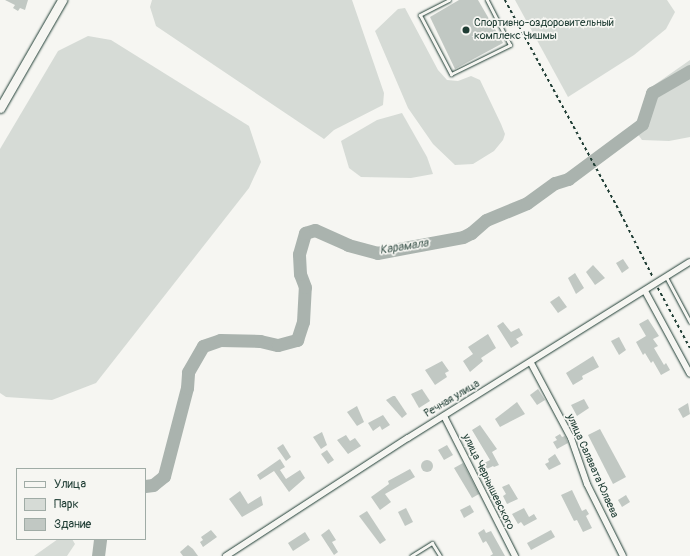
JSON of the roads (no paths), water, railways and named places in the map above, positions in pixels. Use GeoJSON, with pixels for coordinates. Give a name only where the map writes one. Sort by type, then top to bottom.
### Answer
{"type":"FeatureCollection","features":[{"type":"Feature","properties":{"kind":"street"},"geometry":{"type":"LineString","coordinates":[[0,108],[62,0]]}},
{"type":"Feature","properties":{"kind":"street","name":"Речная улица"},"geometry":{"type":"LineString","coordinates":[[226,556],[444,416],[531,363],[690,262]]}},
{"type":"Feature","properties":{"kind":"street"},"geometry":{"type":"LineString","coordinates":[[645,290],[690,374]]}},
{"type":"Feature","properties":{"kind":"street","name":"улица Салавата Юлаева"},"geometry":{"type":"LineString","coordinates":[[531,363],[571,438],[587,484],[623,556]]}},
{"type":"Feature","properties":{"kind":"street","name":"улица Чернышевского"},"geometry":{"type":"LineString","coordinates":[[444,416],[515,556]]}},
{"type":"Feature","properties":{"kind":"lane"},"geometry":{"type":"LineString","coordinates":[[449,0],[441,2],[420,15],[451,74],[510,45],[487,0]]}},
{"type":"Feature","properties":{"kind":"lane"},"geometry":{"type":"LineString","coordinates":[[666,277],[690,322]]}},
{"type":"Feature","properties":{"kind":"lane"},"geometry":{"type":"LineString","coordinates":[[411,556],[432,543],[440,556]]}},
{"type":"Feature","properties":{"kind":"waterway","name":"Карамала"},"geometry":{"type":"LineString","coordinates":[[146,486],[153,485],[164,476],[187,388],[188,372],[203,346],[220,340],[260,341],[278,345],[297,340],[303,322],[305,287],[300,274],[299,254],[305,233],[315,230],[348,245],[377,253],[463,237],[471,233],[486,220],[527,203],[555,183],[568,179],[642,124],[652,93],[690,71]]}},
{"type":"Feature","properties":{"kind":"waterway","name":"Карамала"},"geometry":{"type":"LineString","coordinates":[[98,556],[100,540]]}},
{"type":"Feature","properties":{"kind":"place","name":"Спортивно-оздоровительный комплекс Чишмы"},"geometry":{"type":"Point","coordinates":[466,30]}}]}
